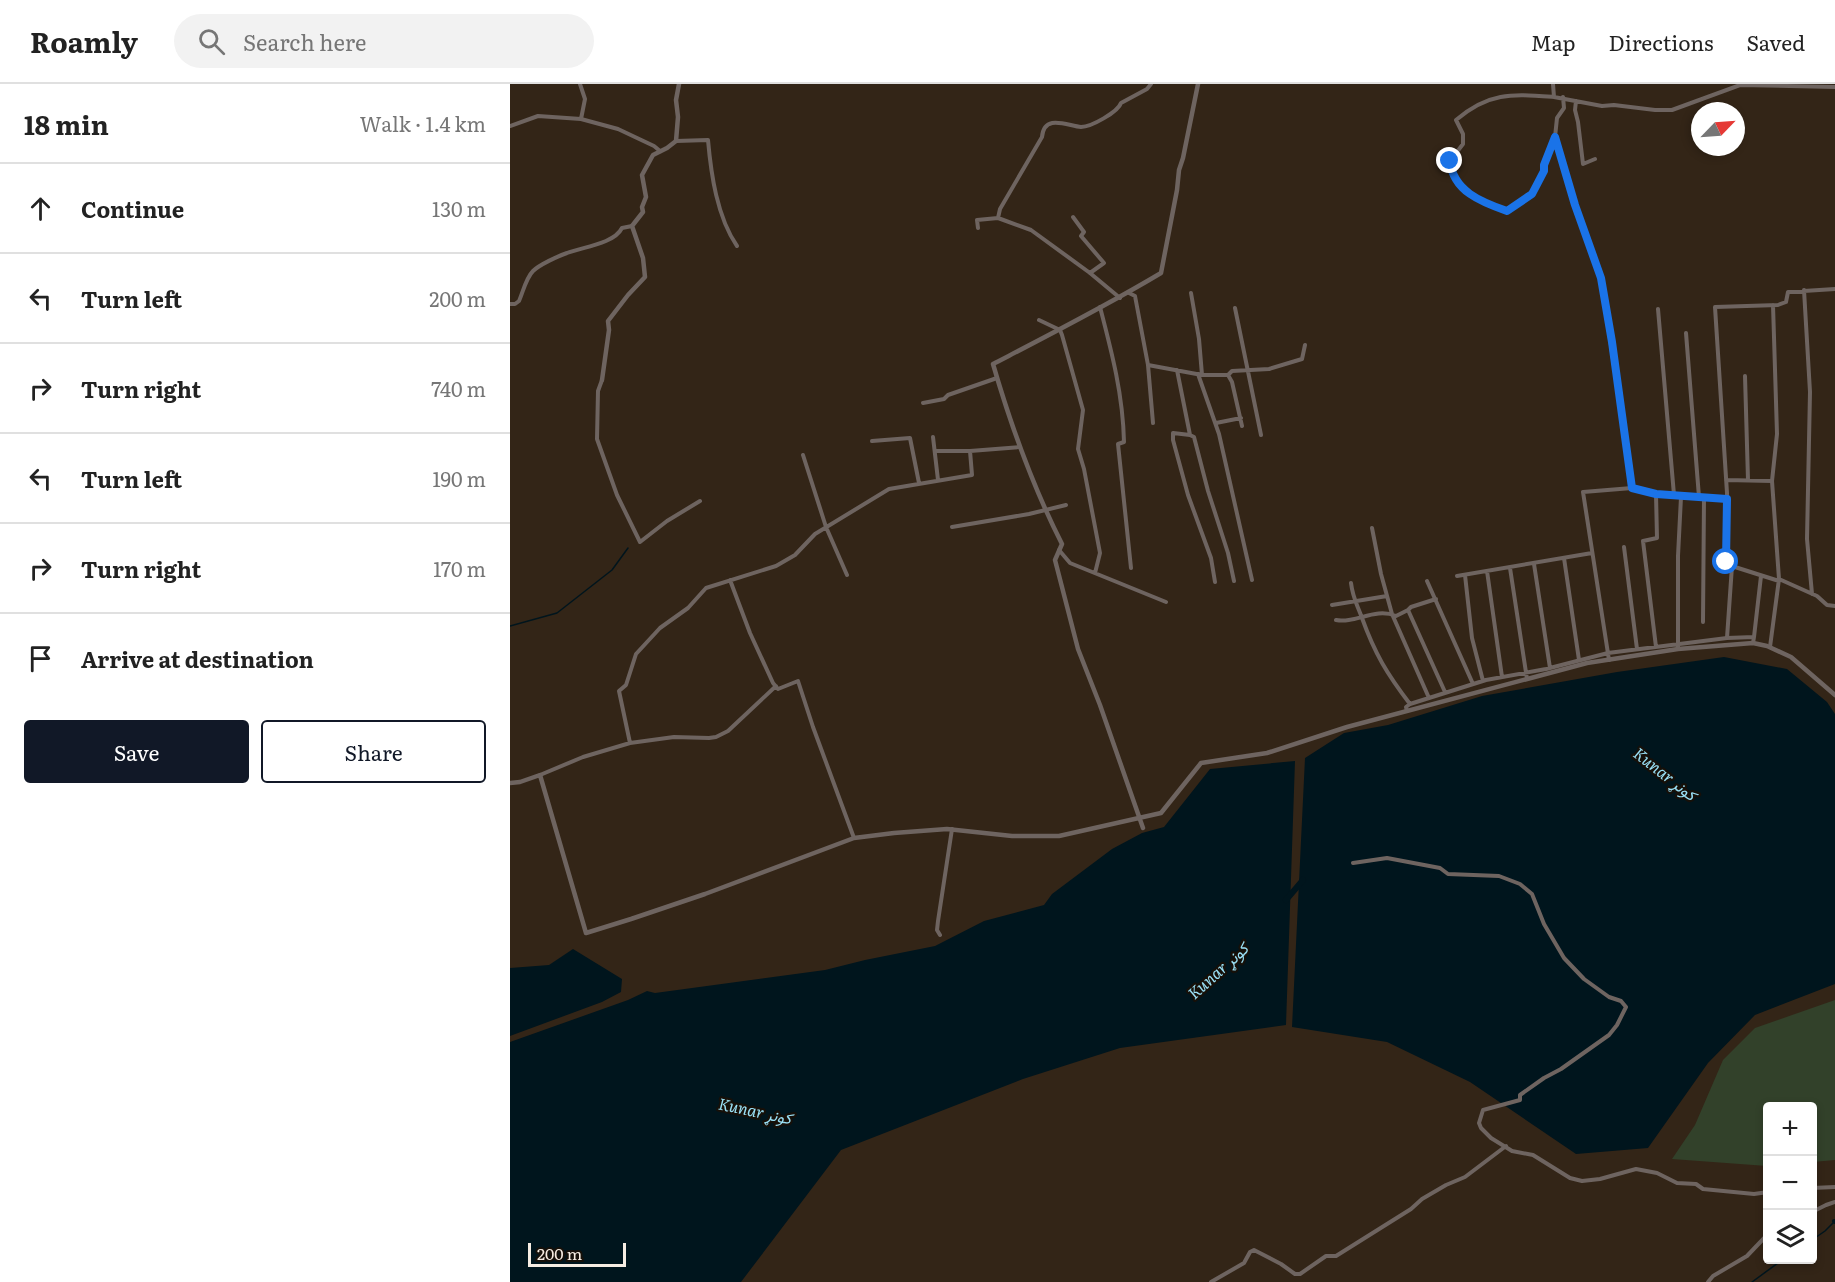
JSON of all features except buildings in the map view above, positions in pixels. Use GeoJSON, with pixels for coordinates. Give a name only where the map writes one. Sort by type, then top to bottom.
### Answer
{"type":"FeatureCollection","features":[{"type":"Feature","properties":{"kind":"street"},"geometry":{"type":"LineString","coordinates":[[580,84],[585,99],[581,119]]}},
{"type":"Feature","properties":{"kind":"street"},"geometry":{"type":"LineString","coordinates":[[676,141],[678,117],[676,100],[679,84]]}},
{"type":"Feature","properties":{"kind":"street"},"geometry":{"type":"LineString","coordinates":[[998,218],[1000,209],[1042,136],[1042,131],[1050,123],[1084,127],[1106,117],[1119,108],[1121,103],[1147,89],[1151,84]]}},
{"type":"Feature","properties":{"kind":"street"},"geometry":{"type":"LineString","coordinates":[[1143,828],[1078,649],[1055,560],[1062,544],[1045,510],[1020,447],[993,364],[1120,298],[1161,273],[1179,170],[1198,84]]}},
{"type":"Feature","properties":{"kind":"street"},"geometry":{"type":"LineString","coordinates":[[1553,84],[1554,97]]}},
{"type":"Feature","properties":{"kind":"street"},"geometry":{"type":"LineString","coordinates":[[1563,97],[1564,108],[1557,118],[1555,137],[1544,165],[1544,171],[1532,194],[1507,211],[1484,203],[1467,193],[1456,181],[1451,171],[1450,161],[1463,144],[1462,134],[1456,120],[1472,107],[1496,97],[1535,95],[1563,97],[1602,106],[1672,110],[1740,85],[1835,87]]}},
{"type":"Feature","properties":{"kind":"street"},"geometry":{"type":"LineString","coordinates":[[1576,101],[1575,110],[1583,164],[1595,159]]}},
{"type":"Feature","properties":{"kind":"street"},"geometry":{"type":"LineString","coordinates":[[510,126],[538,116],[581,119],[618,129],[660,151]]}},
{"type":"Feature","properties":{"kind":"street"},"geometry":{"type":"LineString","coordinates":[[1555,137],[1575,205],[1601,278],[1632,488]]}},
{"type":"Feature","properties":{"kind":"street"},"geometry":{"type":"LineString","coordinates":[[510,304],[519,301],[531,273],[537,268],[568,252],[598,244],[620,233],[622,228],[632,226],[643,212],[642,207],[646,197],[642,175],[653,155],[676,141],[708,140],[712,180],[726,228],[737,246]]}},
{"type":"Feature","properties":{"kind":"street"},"geometry":{"type":"LineString","coordinates":[[1073,217],[1084,232],[1081,236],[1104,263],[1090,273]]}},
{"type":"Feature","properties":{"kind":"street"},"geometry":{"type":"LineString","coordinates":[[978,228],[976,220],[998,218],[1031,230],[1120,298]]}},
{"type":"Feature","properties":{"kind":"street"},"geometry":{"type":"LineString","coordinates":[[632,226],[643,258],[645,278],[627,295],[608,321],[609,330],[602,380],[598,391],[597,439],[617,495],[640,542],[667,521],[700,501]]}},
{"type":"Feature","properties":{"kind":"street"},"geometry":{"type":"LineString","coordinates":[[1732,566],[1726,562],[1727,499],[1715,307],[1773,305],[1785,303],[1787,292],[1835,289]]}},
{"type":"Feature","properties":{"kind":"street"},"geometry":{"type":"LineString","coordinates":[[1803,290],[1810,392],[1807,538],[1812,594]]}},
{"type":"Feature","properties":{"kind":"street"},"geometry":{"type":"LineString","coordinates":[[1129,293],[1135,296],[1148,365],[1154,423]]}},
{"type":"Feature","properties":{"kind":"street"},"geometry":{"type":"LineString","coordinates":[[1191,293],[1199,339],[1200,375],[1216,423],[1252,580]]}},
{"type":"Feature","properties":{"kind":"street"},"geometry":{"type":"LineString","coordinates":[[1770,647],[1779,580],[1772,481],[1777,434],[1773,305]]}},
{"type":"Feature","properties":{"kind":"street"},"geometry":{"type":"LineString","coordinates":[[1100,307],[1117,370],[1124,442],[1118,444],[1131,568]]}},
{"type":"Feature","properties":{"kind":"street"},"geometry":{"type":"LineString","coordinates":[[1235,308],[1261,435]]}},
{"type":"Feature","properties":{"kind":"street"},"geometry":{"type":"LineString","coordinates":[[1658,309],[1674,495]]}},
{"type":"Feature","properties":{"kind":"street"},"geometry":{"type":"LineString","coordinates":[[1039,320],[1060,330],[1083,410],[1078,449],[1100,553],[1095,573]]}},
{"type":"Feature","properties":{"kind":"street"},"geometry":{"type":"LineString","coordinates":[[1686,333],[1701,497],[1703,622]]}},
{"type":"Feature","properties":{"kind":"street"},"geometry":{"type":"LineString","coordinates":[[1148,365],[1200,375],[1228,375],[1232,371],[1269,369],[1302,359],[1305,345]]}},
{"type":"Feature","properties":{"kind":"street"},"geometry":{"type":"LineString","coordinates":[[1177,370],[1190,435]]}},
{"type":"Feature","properties":{"kind":"street"},"geometry":{"type":"LineString","coordinates":[[1228,375],[1232,382],[1242,426]]}},
{"type":"Feature","properties":{"kind":"street"},"geometry":{"type":"LineString","coordinates":[[1745,376],[1748,480]]}},
{"type":"Feature","properties":{"kind":"street"},"geometry":{"type":"LineString","coordinates":[[923,403],[944,399],[997,378]]}},
{"type":"Feature","properties":{"kind":"street"},"geometry":{"type":"LineString","coordinates":[[1216,423],[1241,418]]}},
{"type":"Feature","properties":{"kind":"street"},"geometry":{"type":"LineString","coordinates":[[1215,582],[1211,558],[1188,495],[1173,434],[1190,435],[1194,438],[1234,580]]}},
{"type":"Feature","properties":{"kind":"street"},"geometry":{"type":"LineString","coordinates":[[933,437],[938,480]]}},
{"type":"Feature","properties":{"kind":"street"},"geometry":{"type":"LineString","coordinates":[[872,441],[910,438],[919,483]]}},
{"type":"Feature","properties":{"kind":"street"},"geometry":{"type":"LineString","coordinates":[[935,452],[1020,447]]}},
{"type":"Feature","properties":{"kind":"street"},"geometry":{"type":"LineString","coordinates":[[630,743],[619,691],[626,685],[636,654],[660,628],[688,608],[706,588],[776,566],[795,555],[815,534],[889,489],[972,475],[970,451]]}},
{"type":"Feature","properties":{"kind":"street"},"geometry":{"type":"LineString","coordinates":[[803,455],[826,527],[847,575]]}},
{"type":"Feature","properties":{"kind":"street"},"geometry":{"type":"LineString","coordinates":[[1726,480],[1772,481]]}},
{"type":"Feature","properties":{"kind":"street"},"geometry":{"type":"LineString","coordinates":[[1609,660],[1583,492],[1632,488],[1681,497],[1727,499]]}},
{"type":"Feature","properties":{"kind":"street"},"geometry":{"type":"LineString","coordinates":[[1656,494],[1657,538],[1643,542],[1656,647]]}},
{"type":"Feature","properties":{"kind":"street"},"geometry":{"type":"LineString","coordinates":[[1678,646],[1678,556],[1681,497]]}},
{"type":"Feature","properties":{"kind":"street"},"geometry":{"type":"LineString","coordinates":[[951,527],[1066,505]]}},
{"type":"Feature","properties":{"kind":"street"},"geometry":{"type":"LineString","coordinates":[[1372,528],[1392,614],[1429,698]]}},
{"type":"Feature","properties":{"kind":"street"},"geometry":{"type":"LineString","coordinates":[[1624,547],[1637,649]]}},
{"type":"Feature","properties":{"kind":"street"},"geometry":{"type":"LineString","coordinates":[[1059,550],[1070,564],[1166,602]]}},
{"type":"Feature","properties":{"kind":"street"},"geometry":{"type":"LineString","coordinates":[[1457,576],[1592,553]]}},
{"type":"Feature","properties":{"kind":"street"},"geometry":{"type":"LineString","coordinates":[[1564,558],[1579,660]]}},
{"type":"Feature","properties":{"kind":"street"},"geometry":{"type":"LineString","coordinates":[[1716,561],[1779,580],[1817,596],[1827,605],[1835,606]]}},
{"type":"Feature","properties":{"kind":"street"},"geometry":{"type":"LineString","coordinates":[[1534,564],[1550,668]]}},
{"type":"Feature","properties":{"kind":"street"},"geometry":{"type":"LineString","coordinates":[[1727,638],[1732,566]]}},
{"type":"Feature","properties":{"kind":"street"},"geometry":{"type":"LineString","coordinates":[[1510,568],[1527,679]]}},
{"type":"Feature","properties":{"kind":"street"},"geometry":{"type":"LineString","coordinates":[[1487,571],[1502,677]]}},
{"type":"Feature","properties":{"kind":"street"},"geometry":{"type":"LineString","coordinates":[[1465,575],[1472,638],[1483,681]]}},
{"type":"Feature","properties":{"kind":"street"},"geometry":{"type":"LineString","coordinates":[[1754,640],[1761,576]]}},
{"type":"Feature","properties":{"kind":"street"},"geometry":{"type":"LineString","coordinates":[[730,580],[750,633],[778,689],[798,681],[854,838]]}},
{"type":"Feature","properties":{"kind":"street"},"geometry":{"type":"LineString","coordinates":[[1427,580],[1473,684]]}},
{"type":"Feature","properties":{"kind":"street"},"geometry":{"type":"LineString","coordinates":[[1351,583],[1354,602],[1362,616],[1373,647],[1389,677],[1410,704]]}},
{"type":"Feature","properties":{"kind":"street"},"geometry":{"type":"LineString","coordinates":[[1332,605],[1387,596]]}},
{"type":"Feature","properties":{"kind":"street"},"geometry":{"type":"LineString","coordinates":[[1335,620],[1392,614],[1395,616],[1411,607],[1436,599]]}},
{"type":"Feature","properties":{"kind":"street"},"geometry":{"type":"LineString","coordinates":[[1408,610],[1445,692]]}},
{"type":"Feature","properties":{"kind":"street"},"geometry":{"type":"LineString","coordinates":[[540,775],[586,933],[705,894],[854,838],[952,829],[1012,836],[1059,836],[1161,813],[1201,763],[1267,753],[1347,727],[1587,663],[1727,638],[1754,640],[1791,657],[1835,694]]}},
{"type":"Feature","properties":{"kind":"street"},"geometry":{"type":"LineString","coordinates":[[1407,711],[1406,707],[1410,704],[1483,681],[1550,668],[1608,653],[1754,640]]}},
{"type":"Feature","properties":{"kind":"street"},"geometry":{"type":"LineString","coordinates":[[510,783],[520,782],[583,757],[630,743],[674,736],[716,737],[728,731],[776,686]]}},
{"type":"Feature","properties":{"kind":"street"},"geometry":{"type":"LineString","coordinates":[[940,936],[937,930],[938,921],[952,829]]}},
{"type":"Feature","properties":{"kind":"street"},"geometry":{"type":"LineString","coordinates":[[1353,863],[1388,858],[1440,868],[1448,874],[1499,876],[1520,884],[1532,894],[1544,924],[1564,958],[1584,979],[1609,997],[1621,1001],[1626,1007],[1609,1035],[1520,1095],[1520,1100],[1483,1110],[1479,1123],[1491,1138],[1512,1150],[1533,1155],[1570,1178],[1582,1181],[1600,1179],[1636,1169],[1657,1173],[1677,1183],[1696,1184],[1703,1189],[1754,1194],[1763,1193]]}},
{"type":"Feature","properties":{"kind":"street"},"geometry":{"type":"LineString","coordinates":[[1211,1282],[1244,1263],[1250,1252],[1254,1250],[1295,1274],[1300,1274],[1326,1256],[1336,1256],[1411,1209],[1422,1199],[1465,1177],[1506,1146]]}},
{"type":"Feature","properties":{"kind":"street"},"geometry":{"type":"LineString","coordinates":[[1817,1188],[1835,1187]]}},
{"type":"Feature","properties":{"kind":"street"},"geometry":{"type":"LineString","coordinates":[[1816,1210],[1835,1202]]}},
{"type":"Feature","properties":{"kind":"street"},"geometry":{"type":"LineString","coordinates":[[1708,1282],[1713,1276],[1747,1256],[1763,1238]]}},
{"type":"Feature","properties":{"kind":"green space"},"geometry":{"type":"Polygon","coordinates":[[[1835,1000],[1835,1160],[1817,1162],[1817,1102],[1763,1102],[1763,1166],[1672,1159],[1695,1125],[1723,1060],[1755,1028],[1835,1000]]]}},
{"type":"Feature","properties":{"kind":"water"},"geometry":{"type":"Polygon","coordinates":[[[1724,657],[1787,669],[1827,702],[1835,714],[1835,984],[1755,1015],[1708,1063],[1648,1148],[1576,1154],[1470,1082],[1387,1042],[1292,1027],[1305,758],[1344,733],[1388,725],[1482,696],[1617,672],[1724,657]]]}},
{"type":"Feature","properties":{"kind":"water"},"geometry":{"type":"Polygon","coordinates":[[[1295,761],[1286,1025],[1120,1048],[1023,1079],[841,1150],[741,1282],[510,1282],[510,1042],[628,1000],[647,991],[655,993],[825,970],[935,946],[984,921],[1044,905],[1052,894],[1112,849],[1142,833],[1164,827],[1210,769],[1295,761]]]}},
{"type":"Feature","properties":{"kind":"water"},"geometry":{"type":"Polygon","coordinates":[[[573,949],[622,979],[621,992],[602,1002],[510,1036],[510,968],[549,965],[573,949]]]}},
{"type":"Feature","properties":{"kind":"waterway"},"geometry":{"type":"LineString","coordinates":[[510,626],[557,613],[612,570],[628,548]]}},
{"type":"Feature","properties":{"kind":"waterway","name":"Kunar کونړ"},"geometry":{"type":"LineString","coordinates":[[1286,900],[1303,880]]}},
{"type":"Feature","properties":{"kind":"waterway"},"geometry":{"type":"LineString","coordinates":[[1817,1237],[1835,1221]]}},
{"type":"Feature","properties":{"kind":"waterway"},"geometry":{"type":"LineString","coordinates":[[1752,1282],[1777,1264]]}},
{"type":"Feature","properties":{"kind":"route"},"geometry":{"type":"LineString","coordinates":[[1450,161],[1451,171],[1456,181],[1467,193],[1484,203],[1507,211],[1532,194],[1544,171],[1544,165],[1555,137],[1575,205],[1601,278],[1632,488],[1638,491],[1681,497],[1727,499],[1726,562]]}}]}
